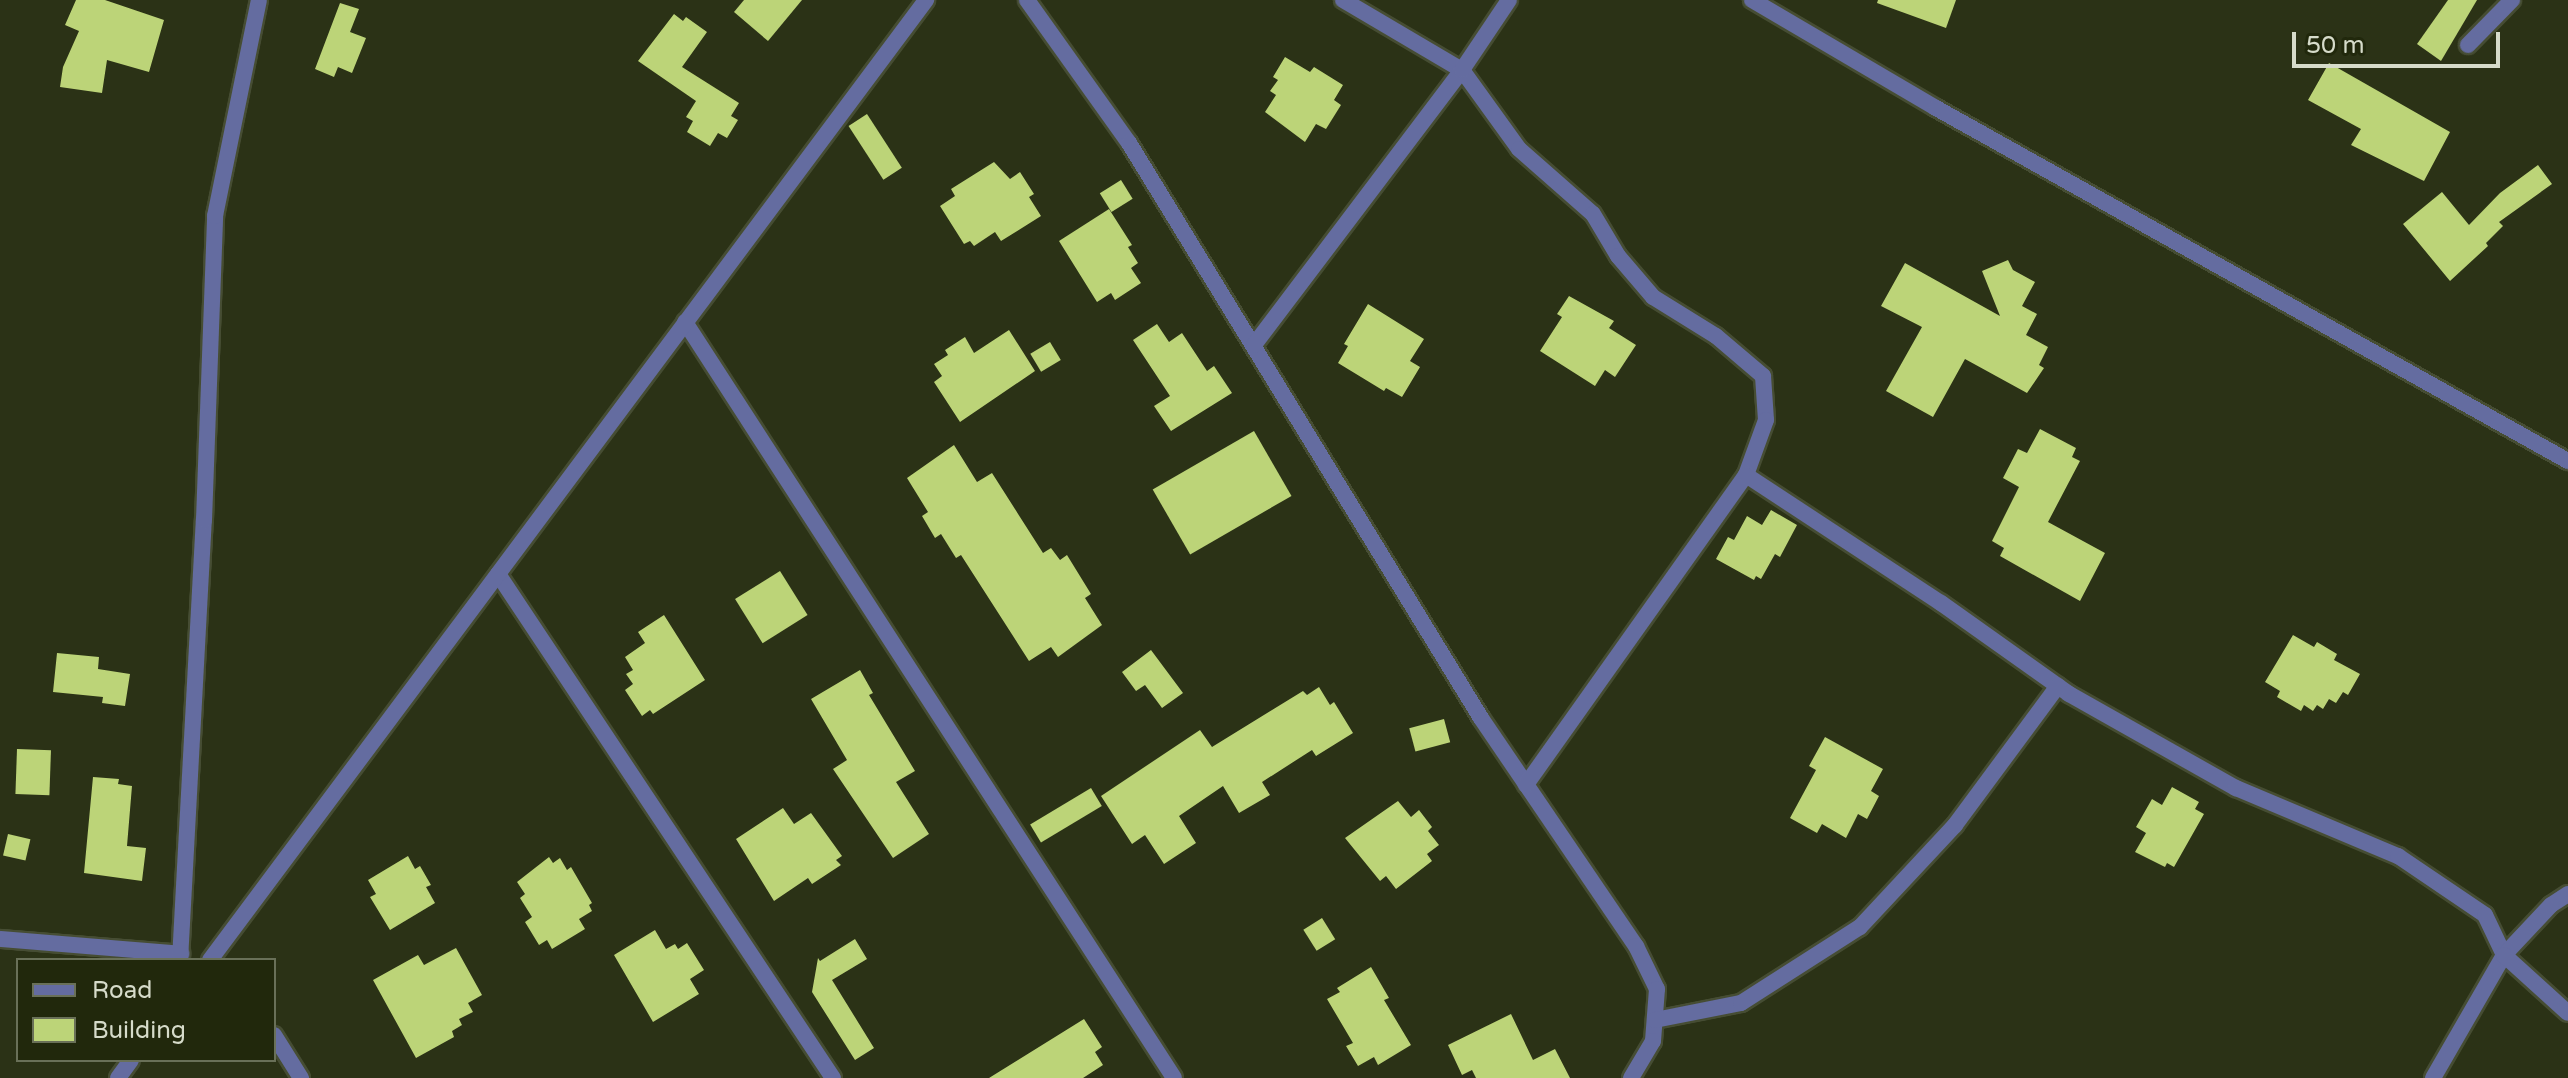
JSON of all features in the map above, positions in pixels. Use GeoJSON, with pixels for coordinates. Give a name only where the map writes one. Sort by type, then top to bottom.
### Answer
{"type":"FeatureCollection","features":[{"type":"Feature","properties":{"kind":"street"},"geometry":{"type":"LineString","coordinates":[[0,939],[180,957],[204,520],[215,216],[259,0]]}},
{"type":"Feature","properties":{"kind":"street"},"geometry":{"type":"LineString","coordinates":[[219,956],[498,574],[926,0]]}},
{"type":"Feature","properties":{"kind":"street"},"geometry":{"type":"LineString","coordinates":[[1027,0],[1129,143],[1481,718],[1636,946],[1657,989],[1653,1041],[1631,1078]]}},
{"type":"Feature","properties":{"kind":"street"},"geometry":{"type":"LineString","coordinates":[[1343,0],[1462,70],[1519,149],[1593,214],[1618,256],[1653,297],[1716,336],[1763,376],[1766,420],[1746,475],[1526,785]]}},
{"type":"Feature","properties":{"kind":"street"},"geometry":{"type":"LineString","coordinates":[[1254,345],[1462,70],[1509,0]]}},
{"type":"Feature","properties":{"kind":"street"},"geometry":{"type":"LineString","coordinates":[[1752,0],[1936,108],[2568,461]]}},
{"type":"Feature","properties":{"kind":"street"},"geometry":{"type":"LineString","coordinates":[[2468,45],[2512,0]]}},
{"type":"Feature","properties":{"kind":"street"},"geometry":{"type":"LineString","coordinates":[[685,322],[1174,1078]]}},
{"type":"Feature","properties":{"kind":"street"},"geometry":{"type":"LineString","coordinates":[[1746,475],[1941,603],[2058,686],[2236,788],[2398,856],[2485,915],[2504,955],[2568,1013]]}},
{"type":"Feature","properties":{"kind":"street"},"geometry":{"type":"LineString","coordinates":[[498,574],[833,1078]]}},
{"type":"Feature","properties":{"kind":"street"},"geometry":{"type":"LineString","coordinates":[[1655,1020],[1741,1003],[1860,927],[1955,825],[2058,686]]}},
{"type":"Feature","properties":{"kind":"street"},"geometry":{"type":"LineString","coordinates":[[2433,1078],[2504,955],[2551,905],[2568,894]]}},
{"type":"Feature","properties":{"kind":"street"},"geometry":{"type":"LineString","coordinates":[[276,1038],[301,1078]]}},
{"type":"Feature","properties":{"kind":"building"},"geometry":{"type":"Polygon","coordinates":[[[76,0],[105,0],[164,20],[149,72],[107,60],[102,93],[60,87],[63,67],[79,31],[65,25],[76,0]]]}},
{"type":"Feature","properties":{"kind":"building"},"geometry":{"type":"Polygon","coordinates":[[[744,0],[802,0],[768,41],[734,12],[744,0]]]}},
{"type":"Feature","properties":{"kind":"building"},"geometry":{"type":"Polygon","coordinates":[[[1878,0],[1956,0],[1946,28],[1877,3],[1878,0]]]}},
{"type":"Feature","properties":{"kind":"building"},"geometry":{"type":"Polygon","coordinates":[[[2448,0],[2477,0],[2441,61],[2417,44],[2448,0]]]}},
{"type":"Feature","properties":{"kind":"building"},"geometry":{"type":"Polygon","coordinates":[[[340,3],[359,9],[350,32],[366,38],[352,73],[338,67],[334,77],[315,69],[340,3]]]}},
{"type":"Feature","properties":{"kind":"building"},"geometry":{"type":"Polygon","coordinates":[[[674,14],[683,21],[686,17],[707,32],[682,67],[739,103],[731,116],[738,120],[727,138],[718,133],[710,146],[687,132],[693,121],[686,117],[696,101],[638,61],[674,14]]]}},
{"type":"Feature","properties":{"kind":"building"},"geometry":{"type":"Polygon","coordinates":[[[1285,57],[1310,72],[1314,67],[1343,85],[1334,100],[1341,105],[1326,129],[1316,124],[1305,142],[1265,112],[1276,95],[1270,91],[1278,80],[1273,77],[1285,57]]]}},
{"type":"Feature","properties":{"kind":"building"},"geometry":{"type":"Polygon","coordinates":[[[2329,63],[2450,132],[2424,181],[2351,145],[2361,129],[2308,100],[2329,63]]]}},
{"type":"Feature","properties":{"kind":"building"},"geometry":{"type":"Polygon","coordinates":[[[867,114],[902,168],[883,180],[849,126],[867,114]]]}},
{"type":"Feature","properties":{"kind":"building"},"geometry":{"type":"Polygon","coordinates":[[[994,162],[1010,179],[1020,172],[1034,194],[1029,197],[1041,216],[1001,241],[995,232],[974,246],[970,241],[964,244],[940,206],[955,196],[951,189],[994,162]]]}},
{"type":"Feature","properties":{"kind":"building"},"geometry":{"type":"Polygon","coordinates":[[[2538,165],[2552,184],[2499,222],[2503,226],[2486,243],[2488,246],[2450,281],[2403,224],[2442,192],[2469,225],[2500,193],[2538,165]]]}},
{"type":"Feature","properties":{"kind":"building"},"geometry":{"type":"Polygon","coordinates":[[[1121,180],[1133,199],[1111,212],[1100,193],[1121,180]]]}},
{"type":"Feature","properties":{"kind":"building"},"geometry":{"type":"Polygon","coordinates":[[[1109,209],[1132,245],[1128,247],[1138,263],[1131,268],[1141,283],[1115,300],[1111,293],[1097,302],[1059,241],[1109,209]]]}},
{"type":"Feature","properties":{"kind":"building"},"geometry":{"type":"Polygon","coordinates":[[[2008,260],[2013,270],[2035,282],[2022,306],[2037,314],[2026,335],[2048,347],[2039,365],[2044,368],[2027,393],[1965,359],[1933,417],[1886,391],[1922,327],[1881,306],[1905,263],[2000,316],[1982,271],[2008,260]]]}},
{"type":"Feature","properties":{"kind":"building"},"geometry":{"type":"Polygon","coordinates":[[[1569,296],[1614,321],[1609,328],[1636,345],[1615,377],[1605,370],[1595,386],[1540,351],[1562,317],[1557,314],[1569,296]]]}},
{"type":"Feature","properties":{"kind":"building"},"geometry":{"type":"Polygon","coordinates":[[[1368,304],[1424,339],[1410,361],[1420,367],[1402,397],[1386,388],[1384,391],[1338,363],[1348,346],[1344,344],[1368,304]]]}},
{"type":"Feature","properties":{"kind":"building"},"geometry":{"type":"Polygon","coordinates":[[[1157,324],[1169,342],[1182,333],[1207,371],[1214,366],[1232,393],[1171,431],[1154,406],[1170,396],[1133,340],[1157,324]]]}},
{"type":"Feature","properties":{"kind":"building"},"geometry":{"type":"Polygon","coordinates":[[[1009,330],[1035,371],[960,422],[934,382],[942,376],[934,364],[948,355],[945,350],[965,337],[974,353],[1009,330]]]}},
{"type":"Feature","properties":{"kind":"building"},"geometry":{"type":"Polygon","coordinates":[[[1050,342],[1061,360],[1041,372],[1030,354],[1050,342]]]}},
{"type":"Feature","properties":{"kind":"building"},"geometry":{"type":"Polygon","coordinates":[[[2040,429],[2076,448],[2072,457],[2080,461],[2048,522],[2105,553],[2080,601],[2000,556],[2004,548],[1992,541],[2019,487],[2003,478],[2018,449],[2027,453],[2040,429]]]}},
{"type":"Feature","properties":{"kind":"building"},"geometry":{"type":"Polygon","coordinates":[[[1254,431],[1292,496],[1190,554],[1153,490],[1254,431]]]}},
{"type":"Feature","properties":{"kind":"building"},"geometry":{"type":"Polygon","coordinates":[[[954,445],[977,482],[992,473],[1043,553],[1051,548],[1060,560],[1067,555],[1091,594],[1085,598],[1102,625],[1058,657],[1051,647],[1029,661],[961,555],[956,558],[941,534],[935,538],[922,516],[928,512],[907,478],[954,445]]]}},
{"type":"Feature","properties":{"kind":"building"},"geometry":{"type":"Polygon","coordinates":[[[1771,510],[1797,525],[1780,557],[1775,554],[1761,579],[1756,576],[1754,580],[1716,559],[1728,537],[1734,540],[1747,516],[1762,525],[1771,510]]]}},
{"type":"Feature","properties":{"kind":"building"},"geometry":{"type":"Polygon","coordinates":[[[780,571],[808,615],[763,643],[735,599],[780,571]]]}},
{"type":"Feature","properties":{"kind":"building"},"geometry":{"type":"Polygon","coordinates":[[[664,615],[705,680],[653,714],[650,710],[642,716],[625,690],[633,684],[626,674],[633,670],[625,657],[645,643],[638,632],[664,615]]]}},
{"type":"Feature","properties":{"kind":"building"},"geometry":{"type":"Polygon","coordinates":[[[2293,635],[2314,647],[2317,642],[2337,654],[2334,660],[2360,674],[2348,695],[2343,692],[2336,703],[2329,699],[2323,709],[2317,705],[2313,711],[2304,705],[2301,711],[2277,697],[2280,691],[2265,682],[2293,635]]]}},
{"type":"Feature","properties":{"kind":"building"},"geometry":{"type":"Polygon","coordinates":[[[1151,650],[1183,693],[1162,708],[1145,685],[1136,691],[1122,672],[1151,650]]]}},
{"type":"Feature","properties":{"kind":"building"},"geometry":{"type":"Polygon","coordinates":[[[57,653],[99,657],[98,669],[130,674],[125,706],[102,703],[103,697],[53,692],[57,653]]]}},
{"type":"Feature","properties":{"kind":"building"},"geometry":{"type":"Polygon","coordinates":[[[860,670],[873,693],[869,695],[915,771],[896,782],[929,834],[893,858],[833,769],[847,760],[811,699],[860,670]]]}},
{"type":"Feature","properties":{"kind":"building"},"geometry":{"type":"Polygon","coordinates":[[[1319,687],[1330,705],[1334,702],[1353,733],[1316,756],[1312,750],[1262,782],[1270,795],[1239,813],[1223,786],[1179,816],[1196,843],[1164,864],[1145,835],[1132,844],[1101,796],[1200,730],[1212,747],[1303,691],[1307,695],[1319,687]]]}},
{"type":"Feature","properties":{"kind":"building"},"geometry":{"type":"Polygon","coordinates":[[[1444,719],[1450,742],[1415,751],[1409,728],[1444,719]]]}},
{"type":"Feature","properties":{"kind":"building"},"geometry":{"type":"Polygon","coordinates":[[[1825,737],[1883,769],[1871,791],[1879,796],[1867,819],[1858,814],[1846,838],[1822,824],[1817,833],[1790,818],[1816,770],[1809,766],[1825,737]]]}},
{"type":"Feature","properties":{"kind":"building"},"geometry":{"type":"Polygon","coordinates":[[[17,749],[51,750],[49,795],[15,794],[17,749]]]}},
{"type":"Feature","properties":{"kind":"building"},"geometry":{"type":"Polygon","coordinates":[[[93,777],[119,779],[118,784],[132,786],[127,846],[146,848],[142,881],[84,873],[93,777]]]}},
{"type":"Feature","properties":{"kind":"building"},"geometry":{"type":"Polygon","coordinates":[[[2172,787],[2199,802],[2195,809],[2204,814],[2174,867],[2167,863],[2165,867],[2135,852],[2146,833],[2136,827],[2152,799],[2162,805],[2172,787]]]}},
{"type":"Feature","properties":{"kind":"building"},"geometry":{"type":"Polygon","coordinates":[[[1091,788],[1102,806],[1041,843],[1030,825],[1091,788]]]}},
{"type":"Feature","properties":{"kind":"building"},"geometry":{"type":"Polygon","coordinates":[[[1398,801],[1411,817],[1419,810],[1432,827],[1428,831],[1439,845],[1427,854],[1432,861],[1396,889],[1386,876],[1380,881],[1345,838],[1398,801]]]}},
{"type":"Feature","properties":{"kind":"building"},"geometry":{"type":"Polygon","coordinates":[[[783,808],[794,824],[811,813],[842,856],[836,860],[841,865],[812,884],[808,878],[774,901],[736,839],[783,808]]]}},
{"type":"Feature","properties":{"kind":"building"},"geometry":{"type":"Polygon","coordinates":[[[8,834],[30,839],[25,861],[3,855],[8,834]]]}},
{"type":"Feature","properties":{"kind":"building"},"geometry":{"type":"Polygon","coordinates":[[[408,856],[415,869],[420,866],[431,885],[426,887],[435,903],[390,930],[370,897],[376,894],[368,880],[408,856]]]}},
{"type":"Feature","properties":{"kind":"building"},"geometry":{"type":"Polygon","coordinates":[[[549,857],[553,863],[560,858],[567,870],[571,867],[592,903],[589,905],[592,911],[579,919],[585,929],[552,949],[547,940],[539,945],[525,922],[532,917],[520,898],[525,894],[517,882],[549,857]]]}},
{"type":"Feature","properties":{"kind":"building"},"geometry":{"type":"Polygon","coordinates":[[[1322,918],[1335,939],[1317,951],[1303,930],[1322,918]]]}},
{"type":"Feature","properties":{"kind":"building"},"geometry":{"type":"Polygon","coordinates":[[[655,930],[666,949],[675,944],[678,949],[687,943],[704,970],[690,979],[699,994],[653,1022],[614,955],[655,930]]]}},
{"type":"Feature","properties":{"kind":"building"},"geometry":{"type":"Polygon","coordinates":[[[855,939],[867,959],[832,980],[874,1048],[855,1060],[812,992],[818,958],[820,961],[855,939]]]}},
{"type":"Feature","properties":{"kind":"building"},"geometry":{"type":"Polygon","coordinates":[[[456,948],[482,995],[468,1003],[473,1012],[459,1019],[462,1025],[452,1031],[454,1037],[416,1058],[373,980],[418,955],[424,965],[456,948]]]}},
{"type":"Feature","properties":{"kind":"building"},"geometry":{"type":"Polygon","coordinates":[[[1371,967],[1389,998],[1384,1000],[1411,1045],[1378,1065],[1374,1057],[1358,1066],[1346,1046],[1353,1043],[1327,999],[1340,992],[1337,988],[1371,967]]]}},
{"type":"Feature","properties":{"kind":"building"},"geometry":{"type":"Polygon","coordinates":[[[1511,1014],[1533,1060],[1555,1049],[1570,1078],[1476,1078],[1472,1070],[1462,1075],[1448,1045],[1511,1014]]]}},
{"type":"Feature","properties":{"kind":"building"},"geometry":{"type":"Polygon","coordinates":[[[1084,1019],[1102,1047],[1095,1052],[1103,1065],[1083,1078],[989,1078],[1084,1019]]]}}]}
